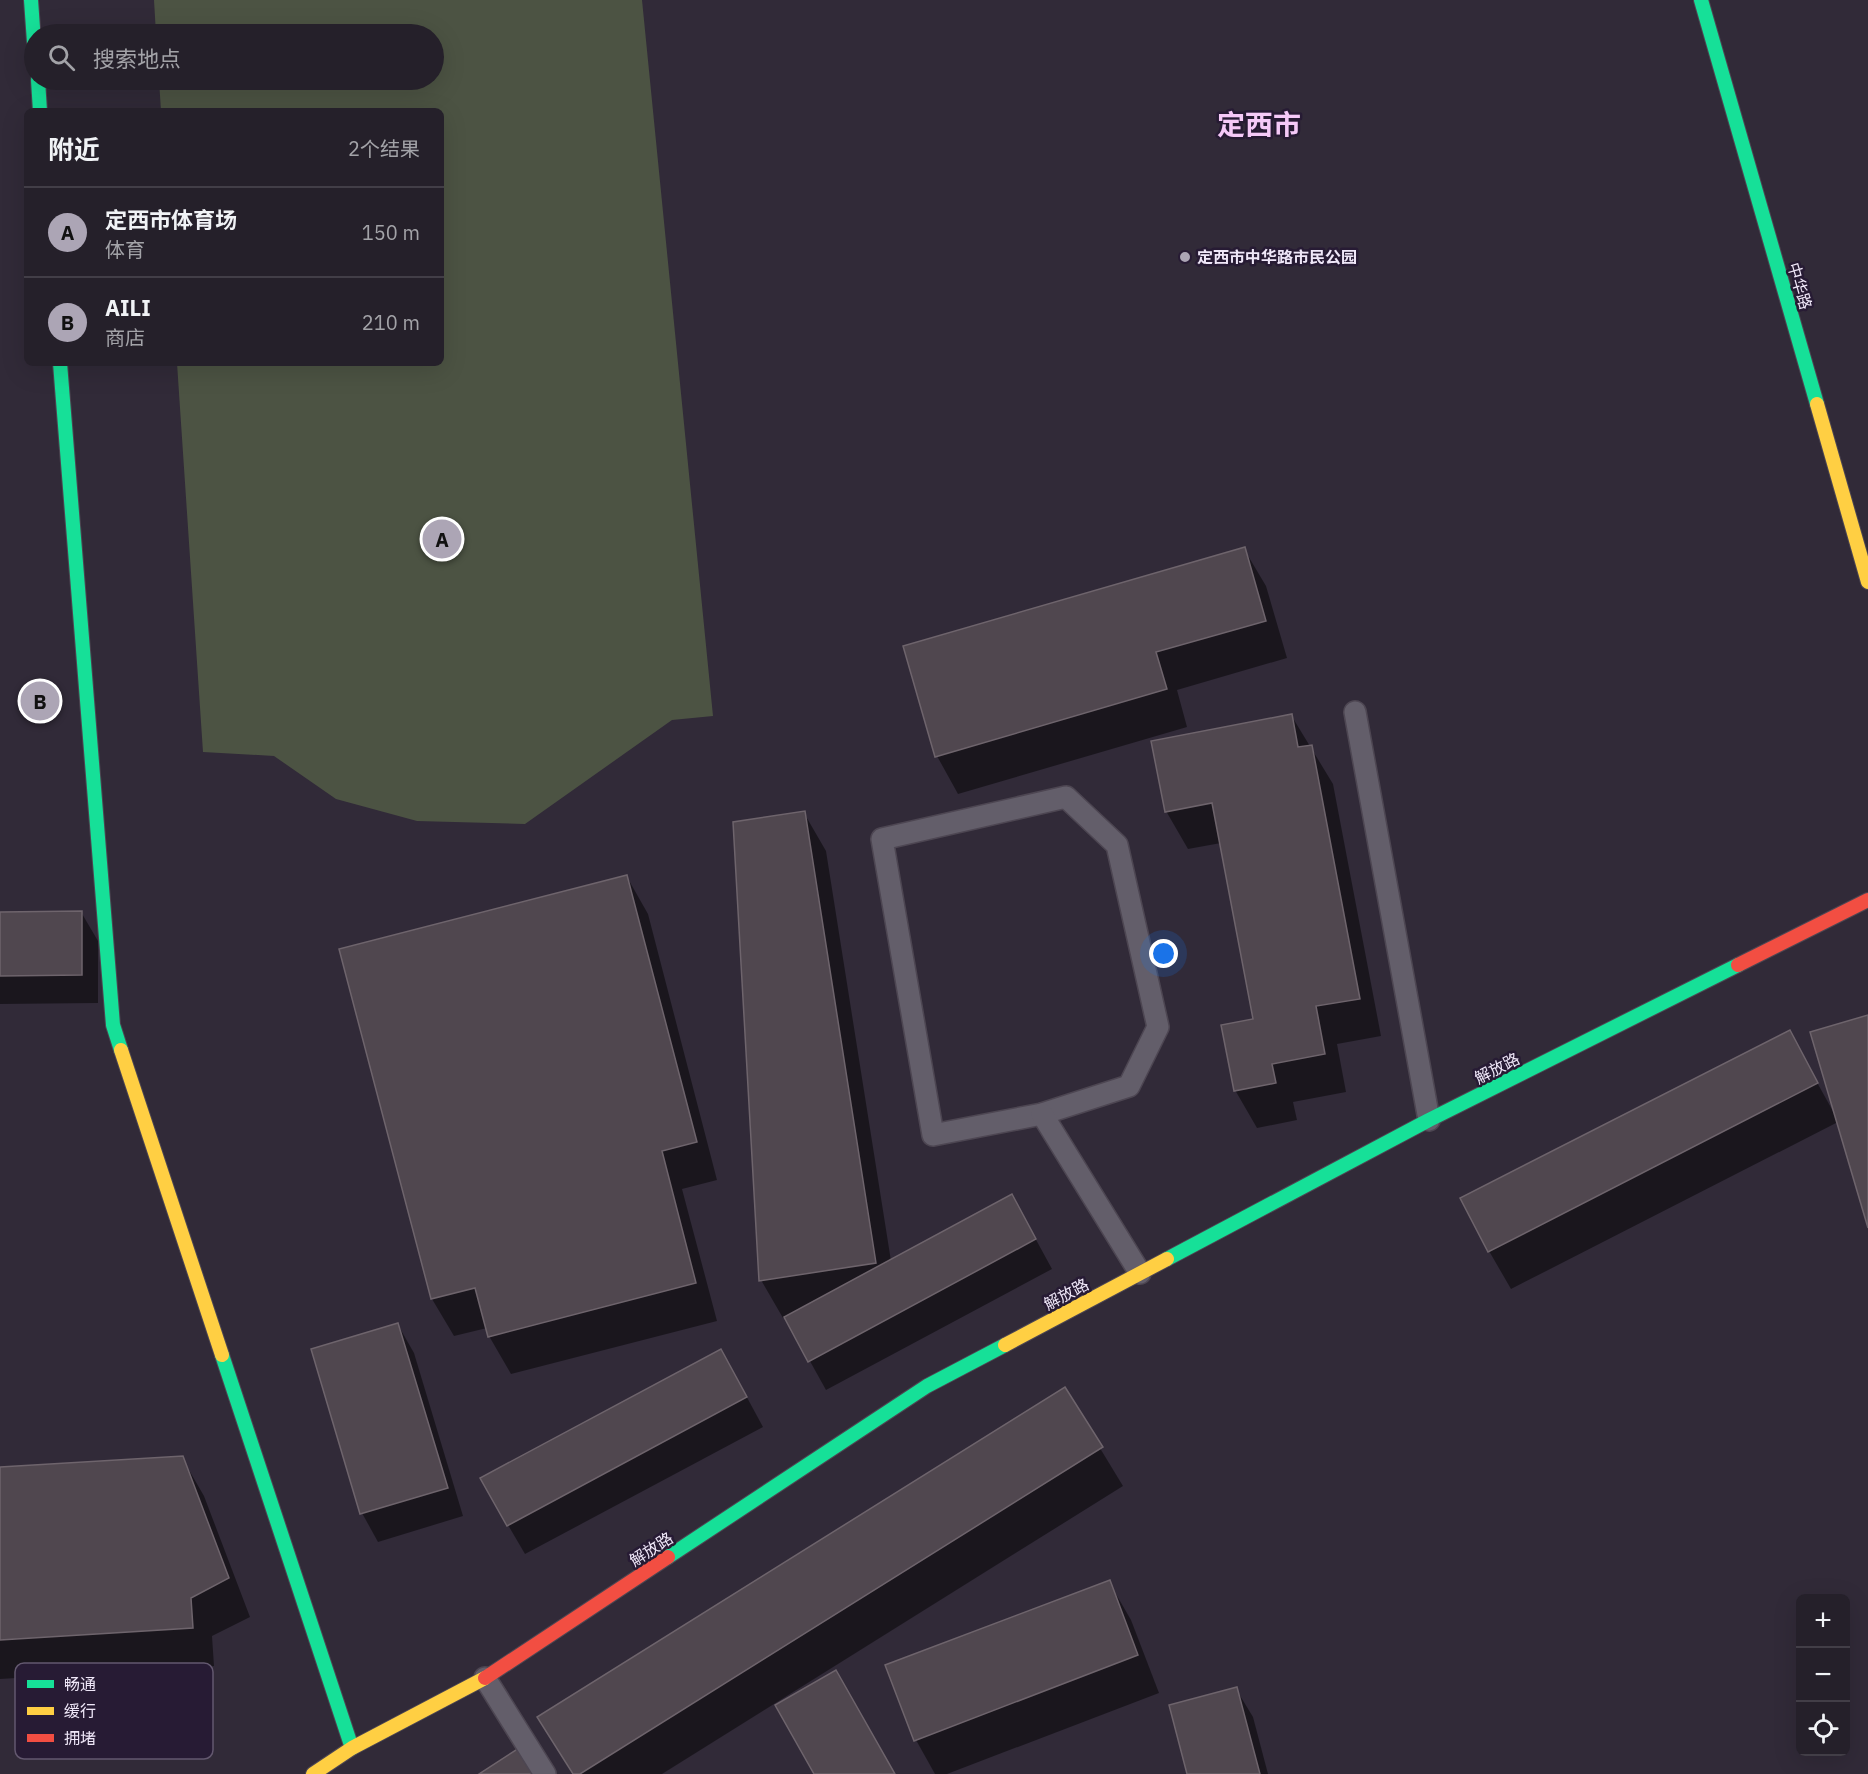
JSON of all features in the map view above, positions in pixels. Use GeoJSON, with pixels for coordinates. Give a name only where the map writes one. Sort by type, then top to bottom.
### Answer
{"type":"FeatureCollection","features":[{"type":"Feature","properties":{"kind":"street"},"geometry":{"type":"LineString","coordinates":[[31,0],[33,24]]}},
{"type":"Feature","properties":{"kind":"street","name":"中华路"},"geometry":{"type":"LineString","coordinates":[[1701,0],[1868,582]]}},
{"type":"Feature","properties":{"kind":"street"},"geometry":{"type":"LineString","coordinates":[[39,90],[40,108]]}},
{"type":"Feature","properties":{"kind":"street"},"geometry":{"type":"LineString","coordinates":[[60,366],[113,1025],[352,1748]]}},
{"type":"Feature","properties":{"kind":"street","name":"解放路"},"geometry":{"type":"LineString","coordinates":[[313,1774],[352,1748],[485,1678],[927,1386],[1429,1120],[1868,900]]}},
{"type":"Feature","properties":{"kind":"lane"},"geometry":{"type":"LineString","coordinates":[[1355,712],[1429,1120]]}},
{"type":"Feature","properties":{"kind":"lane"},"geometry":{"type":"LineString","coordinates":[[1066,797],[1117,846],[1158,1027],[1128,1086],[1042,1114],[933,1135],[882,839],[1066,797]]}},
{"type":"Feature","properties":{"kind":"lane"},"geometry":{"type":"LineString","coordinates":[[1042,1114],[1140,1273]]}},
{"type":"Feature","properties":{"kind":"lane"},"geometry":{"type":"LineString","coordinates":[[485,1678],[545,1774]]}},
{"type":"Feature","properties":{"kind":"green space"},"geometry":{"type":"Polygon","coordinates":[[[154,0],[642,0],[713,716],[672,720],[525,824],[417,821],[336,799],[274,756],[203,752],[177,366],[444,366],[444,108],[161,108],[160,90],[444,90],[444,24],[155,24],[154,0]]]}},
{"type":"Feature","properties":{"kind":"building"},"geometry":{"type":"Polygon","coordinates":[[[1245,547],[1266,621],[1156,652],[1167,689],[935,757],[903,646],[1245,547]]]}},
{"type":"Feature","properties":{"kind":"building"},"geometry":{"type":"Polygon","coordinates":[[[1292,714],[1298,747],[1312,745],[1360,999],[1316,1006],[1325,1054],[1272,1064],[1276,1083],[1234,1091],[1221,1025],[1253,1019],[1212,803],[1165,812],[1151,741],[1292,714]]]}},
{"type":"Feature","properties":{"kind":"building"},"geometry":{"type":"Polygon","coordinates":[[[805,811],[876,1263],[759,1281],[733,822],[805,811]]]}},
{"type":"Feature","properties":{"kind":"building"},"geometry":{"type":"Polygon","coordinates":[[[627,875],[697,1142],[662,1151],[696,1283],[488,1337],[475,1288],[431,1299],[339,949],[627,875]]]}},
{"type":"Feature","properties":{"kind":"building"},"geometry":{"type":"Polygon","coordinates":[[[82,911],[82,975],[0,976],[0,912],[82,911]]]}},
{"type":"Feature","properties":{"kind":"building"},"geometry":{"type":"Polygon","coordinates":[[[1868,1015],[1868,1228],[1810,1032],[1868,1015]]]}},
{"type":"Feature","properties":{"kind":"building"},"geometry":{"type":"Polygon","coordinates":[[[1790,1030],[1818,1083],[1488,1252],[1460,1198],[1790,1030]]]}},
{"type":"Feature","properties":{"kind":"building"},"geometry":{"type":"Polygon","coordinates":[[[1012,1194],[1036,1239],[808,1362],[784,1317],[1012,1194]]]}},
{"type":"Feature","properties":{"kind":"building"},"geometry":{"type":"Polygon","coordinates":[[[398,1323],[448,1488],[360,1514],[311,1349],[398,1323]]]}},
{"type":"Feature","properties":{"kind":"building"},"geometry":{"type":"Polygon","coordinates":[[[721,1349],[747,1397],[507,1526],[480,1478],[721,1349]]]}},
{"type":"Feature","properties":{"kind":"building"},"geometry":{"type":"Polygon","coordinates":[[[1065,1387],[1103,1447],[580,1774],[573,1774],[537,1717],[1065,1387]]]}},
{"type":"Feature","properties":{"kind":"building"},"geometry":{"type":"Polygon","coordinates":[[[183,1456],[229,1578],[191,1598],[193,1628],[0,1640],[0,1467],[183,1456]]]}},
{"type":"Feature","properties":{"kind":"building"},"geometry":{"type":"Polygon","coordinates":[[[1110,1580],[1138,1655],[914,1741],[885,1665],[1110,1580]]]}},
{"type":"Feature","properties":{"kind":"building"},"geometry":{"type":"Polygon","coordinates":[[[836,1670],[895,1774],[814,1774],[775,1705],[836,1670]]]}},
{"type":"Feature","properties":{"kind":"building"},"geometry":{"type":"Polygon","coordinates":[[[1237,1687],[1260,1774],[1187,1774],[1169,1705],[1237,1687]]]}},
{"type":"Feature","properties":{"kind":"building"},"geometry":{"type":"Polygon","coordinates":[[[519,1748],[536,1774],[479,1774],[519,1748]]]}},
{"type":"Feature","properties":{"kind":"traffic: fast"},"geometry":{"type":"LineString","coordinates":[[31,0],[33,24]]}},
{"type":"Feature","properties":{"kind":"traffic: fast"},"geometry":{"type":"LineString","coordinates":[[1701,0],[1817,404]]}},
{"type":"Feature","properties":{"kind":"traffic: fast"},"geometry":{"type":"LineString","coordinates":[[39,90],[40,108]]}},
{"type":"Feature","properties":{"kind":"traffic: fast"},"geometry":{"type":"LineString","coordinates":[[60,366],[113,1025],[121,1050]]}},
{"type":"Feature","properties":{"kind":"traffic: fast"},"geometry":{"type":"LineString","coordinates":[[1167,1259],[1429,1120],[1738,965]]}},
{"type":"Feature","properties":{"kind":"traffic: fast"},"geometry":{"type":"LineString","coordinates":[[668,1557],[927,1386],[1005,1345]]}},
{"type":"Feature","properties":{"kind":"traffic: fast"},"geometry":{"type":"LineString","coordinates":[[222,1355],[352,1748]]}},
{"type":"Feature","properties":{"kind":"traffic: slow"},"geometry":{"type":"LineString","coordinates":[[1817,404],[1868,582]]}},
{"type":"Feature","properties":{"kind":"traffic: slow"},"geometry":{"type":"LineString","coordinates":[[121,1050],[222,1355]]}},
{"type":"Feature","properties":{"kind":"traffic: slow"},"geometry":{"type":"LineString","coordinates":[[1005,1345],[1167,1259]]}},
{"type":"Feature","properties":{"kind":"traffic: slow"},"geometry":{"type":"LineString","coordinates":[[313,1774],[352,1748],[485,1678]]}},
{"type":"Feature","properties":{"kind":"traffic: jam"},"geometry":{"type":"LineString","coordinates":[[1738,965],[1868,900]]}},
{"type":"Feature","properties":{"kind":"traffic: jam"},"geometry":{"type":"LineString","coordinates":[[485,1678],[668,1557]]}},
{"type":"Feature","properties":{"kind":"place","name":"定西市中华路市民公园"},"geometry":{"type":"Point","coordinates":[1185,257]}},
{"type":"Feature","properties":{"kind":"place","name":"定西市体育场"},"geometry":{"type":"Point","coordinates":[442,539]}},
{"type":"Feature","properties":{"kind":"place","name":"AILI"},"geometry":{"type":"Point","coordinates":[40,701]}},
{"type":"Feature","properties":{"kind":"district","name":"定西市"},"geometry":{"type":"Point","coordinates":[1259,124]}}]}
